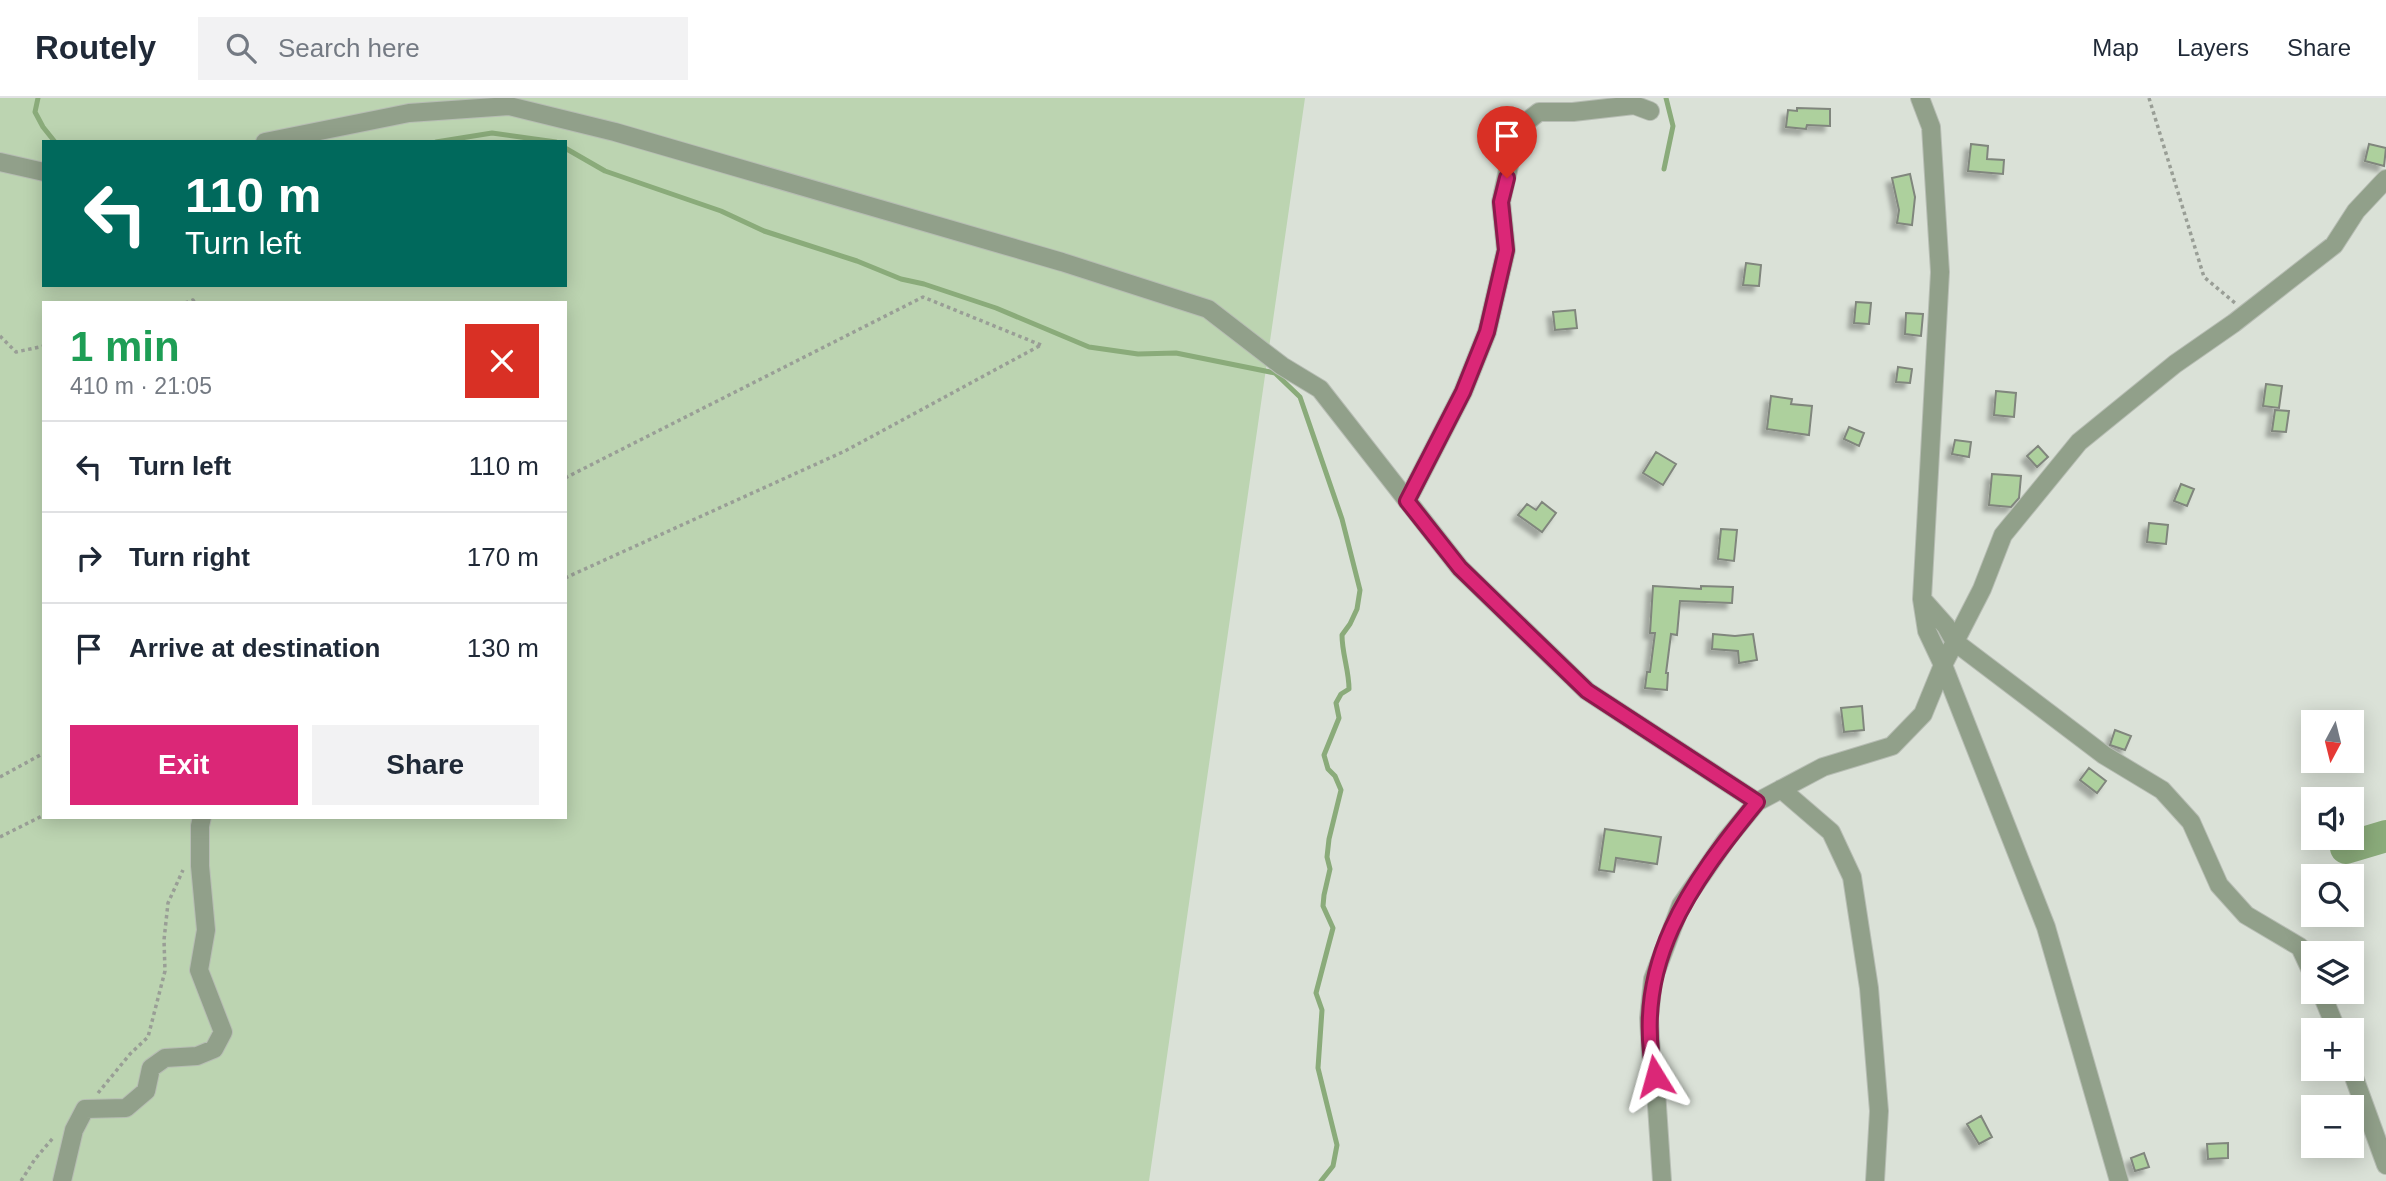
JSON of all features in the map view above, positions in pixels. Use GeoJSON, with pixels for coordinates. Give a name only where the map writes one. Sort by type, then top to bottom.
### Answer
{"type":"FeatureCollection","features":[{"type":"Feature","properties":{"kind":"street"},"geometry":{"type":"LineString","coordinates":[[1920,98],[1931,127],[1940,272],[1922,599],[1927,631],[1943,665],[2046,927],[2119,1181]]}},
{"type":"Feature","properties":{"kind":"street"},"geometry":{"type":"LineString","coordinates":[[1407,501],[1463,392],[1487,332],[1506,250],[1501,202],[1517,129],[1539,112],[1573,112],[1634,105],[1650,111]]}},
{"type":"Feature","properties":{"kind":"street"},"geometry":{"type":"LineString","coordinates":[[275,140],[409,113],[509,106],[615,132],[1062,262],[1208,309],[1282,366],[1320,389],[1460,568],[1587,691],[1757,802]]}},
{"type":"Feature","properties":{"kind":"street"},"geometry":{"type":"LineString","coordinates":[[0,162],[42,172]]}},
{"type":"Feature","properties":{"kind":"street"},"geometry":{"type":"LineString","coordinates":[[1662,1181],[1649,1018],[1653,979],[1681,905],[1726,840],[1757,802],[1823,767],[1892,746],[1923,714],[1943,665],[1982,589],[2003,535],[2079,442],[2175,364],[2247,314],[2334,245],[2356,211],[2386,179]]}},
{"type":"Feature","properties":{"kind":"street"},"geometry":{"type":"LineString","coordinates":[[1922,599],[1955,642],[2094,747],[2162,790],[2191,822],[2219,885],[2246,915],[2301,949]]}},
{"type":"Feature","properties":{"kind":"street"},"geometry":{"type":"LineString","coordinates":[[1781,789],[1831,832],[1852,877],[1869,988],[1879,1111],[1875,1181]]}},
{"type":"Feature","properties":{"kind":"street"},"geometry":{"type":"LineString","coordinates":[[62,1181],[74,1130],[85,1109],[126,1108],[146,1091],[151,1068],[165,1058],[197,1056],[214,1049],[223,1032],[199,970],[206,930],[200,866],[202,819]]}},
{"type":"Feature","properties":{"kind":"street"},"geometry":{"type":"LineString","coordinates":[[2355,1081],[2386,1165]]}},
{"type":"Feature","properties":{"kind":"path"},"geometry":{"type":"LineString","coordinates":[[2149,98],[2204,277],[2247,314]]}},
{"type":"Feature","properties":{"kind":"path"},"geometry":{"type":"LineString","coordinates":[[567,477],[923,297],[1041,345],[845,451],[567,577]]}},
{"type":"Feature","properties":{"kind":"path"},"geometry":{"type":"LineString","coordinates":[[0,336],[16,352],[42,346]]}},
{"type":"Feature","properties":{"kind":"path"},"geometry":{"type":"LineString","coordinates":[[0,777],[42,754]]}},
{"type":"Feature","properties":{"kind":"path"},"geometry":{"type":"LineString","coordinates":[[0,836],[42,816]]}},
{"type":"Feature","properties":{"kind":"path"},"geometry":{"type":"LineString","coordinates":[[85,1109],[130,1054],[148,1037],[165,971],[164,940],[168,903],[186,863]]}},
{"type":"Feature","properties":{"kind":"path"},"geometry":{"type":"LineString","coordinates":[[21,1181],[35,1159],[61,1129]]}},
{"type":"Feature","properties":{"kind":"green space"},"geometry":{"type":"Polygon","coordinates":[[[0,98],[1305,98],[1149,1181],[0,1181],[0,98]]]}},
{"type":"Feature","properties":{"kind":"building"},"geometry":{"type":"Polygon","coordinates":[[[1797,108],[1830,109],[1830,126],[1807,125],[1806,129],[1786,127],[1788,110],[1797,111],[1797,108]]]}},
{"type":"Feature","properties":{"kind":"building"},"geometry":{"type":"Polygon","coordinates":[[[1971,144],[1988,146],[1987,159],[2004,160],[2003,174],[1968,171],[1971,144]]]}},
{"type":"Feature","properties":{"kind":"building"},"geometry":{"type":"Polygon","coordinates":[[[2369,144],[2386,148],[2384,166],[2365,161],[2369,144]]]}},
{"type":"Feature","properties":{"kind":"building"},"geometry":{"type":"Polygon","coordinates":[[[1910,174],[1915,197],[1912,225],[1897,223],[1899,210],[1892,178],[1910,174]]]}},
{"type":"Feature","properties":{"kind":"building"},"geometry":{"type":"Polygon","coordinates":[[[1746,263],[1761,265],[1759,286],[1743,285],[1746,263]]]}},
{"type":"Feature","properties":{"kind":"building"},"geometry":{"type":"Polygon","coordinates":[[[1856,302],[1871,303],[1869,324],[1854,323],[1856,302]]]}},
{"type":"Feature","properties":{"kind":"building"},"geometry":{"type":"Polygon","coordinates":[[[1575,310],[1577,328],[1555,330],[1553,312],[1575,310]]]}},
{"type":"Feature","properties":{"kind":"building"},"geometry":{"type":"Polygon","coordinates":[[[1906,313],[1923,314],[1921,336],[1905,334],[1906,313]]]}},
{"type":"Feature","properties":{"kind":"building"},"geometry":{"type":"Polygon","coordinates":[[[1898,367],[1912,369],[1910,383],[1896,382],[1898,367]]]}},
{"type":"Feature","properties":{"kind":"building"},"geometry":{"type":"Polygon","coordinates":[[[2266,384],[2282,386],[2279,408],[2263,406],[2266,384]]]}},
{"type":"Feature","properties":{"kind":"building"},"geometry":{"type":"Polygon","coordinates":[[[1996,391],[2016,393],[2014,417],[1994,415],[1996,391]]]}},
{"type":"Feature","properties":{"kind":"building"},"geometry":{"type":"Polygon","coordinates":[[[1771,396],[1792,399],[1791,404],[1812,406],[1809,435],[1767,429],[1771,396]]]}},
{"type":"Feature","properties":{"kind":"building"},"geometry":{"type":"Polygon","coordinates":[[[2275,410],[2289,411],[2286,432],[2272,431],[2275,410]]]}},
{"type":"Feature","properties":{"kind":"building"},"geometry":{"type":"Polygon","coordinates":[[[1849,427],[1864,433],[1859,446],[1844,439],[1849,427]]]}},
{"type":"Feature","properties":{"kind":"building"},"geometry":{"type":"Polygon","coordinates":[[[1955,440],[1971,442],[1969,457],[1952,454],[1955,440]]]}},
{"type":"Feature","properties":{"kind":"building"},"geometry":{"type":"Polygon","coordinates":[[[2038,446],[2048,457],[2037,467],[2027,456],[2038,446]]]}},
{"type":"Feature","properties":{"kind":"building"},"geometry":{"type":"Polygon","coordinates":[[[1656,452],[1676,464],[1663,485],[1643,473],[1656,452]]]}},
{"type":"Feature","properties":{"kind":"building"},"geometry":{"type":"Polygon","coordinates":[[[1992,474],[2021,476],[2019,498],[2011,507],[1989,505],[1992,474]]]}},
{"type":"Feature","properties":{"kind":"building"},"geometry":{"type":"Polygon","coordinates":[[[2181,484],[2194,489],[2187,506],[2174,501],[2181,484]]]}},
{"type":"Feature","properties":{"kind":"building"},"geometry":{"type":"Polygon","coordinates":[[[1542,502],[1556,513],[1542,532],[1518,515],[1527,504],[1536,510],[1542,502]]]}},
{"type":"Feature","properties":{"kind":"building"},"geometry":{"type":"Polygon","coordinates":[[[2149,523],[2168,525],[2166,544],[2147,542],[2149,523]]]}},
{"type":"Feature","properties":{"kind":"building"},"geometry":{"type":"Polygon","coordinates":[[[1721,529],[1737,530],[1734,561],[1718,559],[1721,529]]]}},
{"type":"Feature","properties":{"kind":"building"},"geometry":{"type":"Polygon","coordinates":[[[1653,586],[1701,589],[1701,586],[1733,587],[1732,603],[1680,601],[1677,635],[1671,634],[1666,673],[1667,690],[1645,688],[1655,633],[1650,633],[1653,586]]]}},
{"type":"Feature","properties":{"kind":"building"},"geometry":{"type":"Polygon","coordinates":[[[1713,634],[1753,634],[1757,660],[1739,663],[1738,651],[1712,649],[1713,634]]]}},
{"type":"Feature","properties":{"kind":"building"},"geometry":{"type":"Polygon","coordinates":[[[1862,706],[1864,730],[1844,732],[1841,708],[1862,706]]]}},
{"type":"Feature","properties":{"kind":"building"},"geometry":{"type":"Polygon","coordinates":[[[2115,730],[2131,736],[2125,750],[2110,745],[2115,730]]]}},
{"type":"Feature","properties":{"kind":"building"},"geometry":{"type":"Polygon","coordinates":[[[2089,768],[2106,781],[2097,793],[2080,780],[2089,768]]]}},
{"type":"Feature","properties":{"kind":"building"},"geometry":{"type":"Polygon","coordinates":[[[1605,829],[1661,837],[1657,864],[1616,858],[1614,872],[1599,870],[1605,829]]]}},
{"type":"Feature","properties":{"kind":"building"},"geometry":{"type":"Polygon","coordinates":[[[1981,1116],[1992,1137],[1979,1144],[1967,1124],[1981,1116]]]}},
{"type":"Feature","properties":{"kind":"building"},"geometry":{"type":"Polygon","coordinates":[[[2228,1143],[2228,1158],[2208,1159],[2207,1144],[2228,1143]]]}},
{"type":"Feature","properties":{"kind":"building"},"geometry":{"type":"Polygon","coordinates":[[[2144,1153],[2149,1167],[2135,1171],[2131,1158],[2144,1153]]]}},
{"type":"Feature","properties":{"kind":"waterway"},"geometry":{"type":"LineString","coordinates":[[38,98],[35,112],[53,140]]}},
{"type":"Feature","properties":{"kind":"waterway"},"geometry":{"type":"LineString","coordinates":[[1664,169],[1673,126],[1666,98]]}},
{"type":"Feature","properties":{"kind":"waterway"},"geometry":{"type":"LineString","coordinates":[[448,140],[492,133],[542,140]]}},
{"type":"Feature","properties":{"kind":"waterway"},"geometry":{"type":"LineString","coordinates":[[567,149],[605,171],[721,211],[764,231],[857,261],[901,279],[996,308],[1089,347],[1138,354],[1176,353],[1275,373],[1300,397],[1342,519],[1360,590],[1357,609],[1342,635],[1349,689],[1341,694],[1336,703],[1339,718],[1324,755],[1328,769],[1335,776],[1341,790],[1329,839],[1327,857],[1330,869],[1323,906],[1333,928],[1316,993],[1322,1010],[1318,1068],[1337,1145],[1333,1166],[1321,1181]]}},
{"type":"Feature","properties":{"kind":"waterway"},"geometry":{"type":"LineString","coordinates":[[2364,843],[2386,836]]}},
{"type":"Feature","properties":{"kind":"route"},"geometry":{"type":"LineString","coordinates":[[1507,178],[1501,202],[1506,250],[1487,332],[1463,392],[1407,501],[1460,568],[1587,691],[1757,802],[1726,840],[1681,905],[1664,947],[1653,979],[1649,1018],[1655,1076]]}}]}
